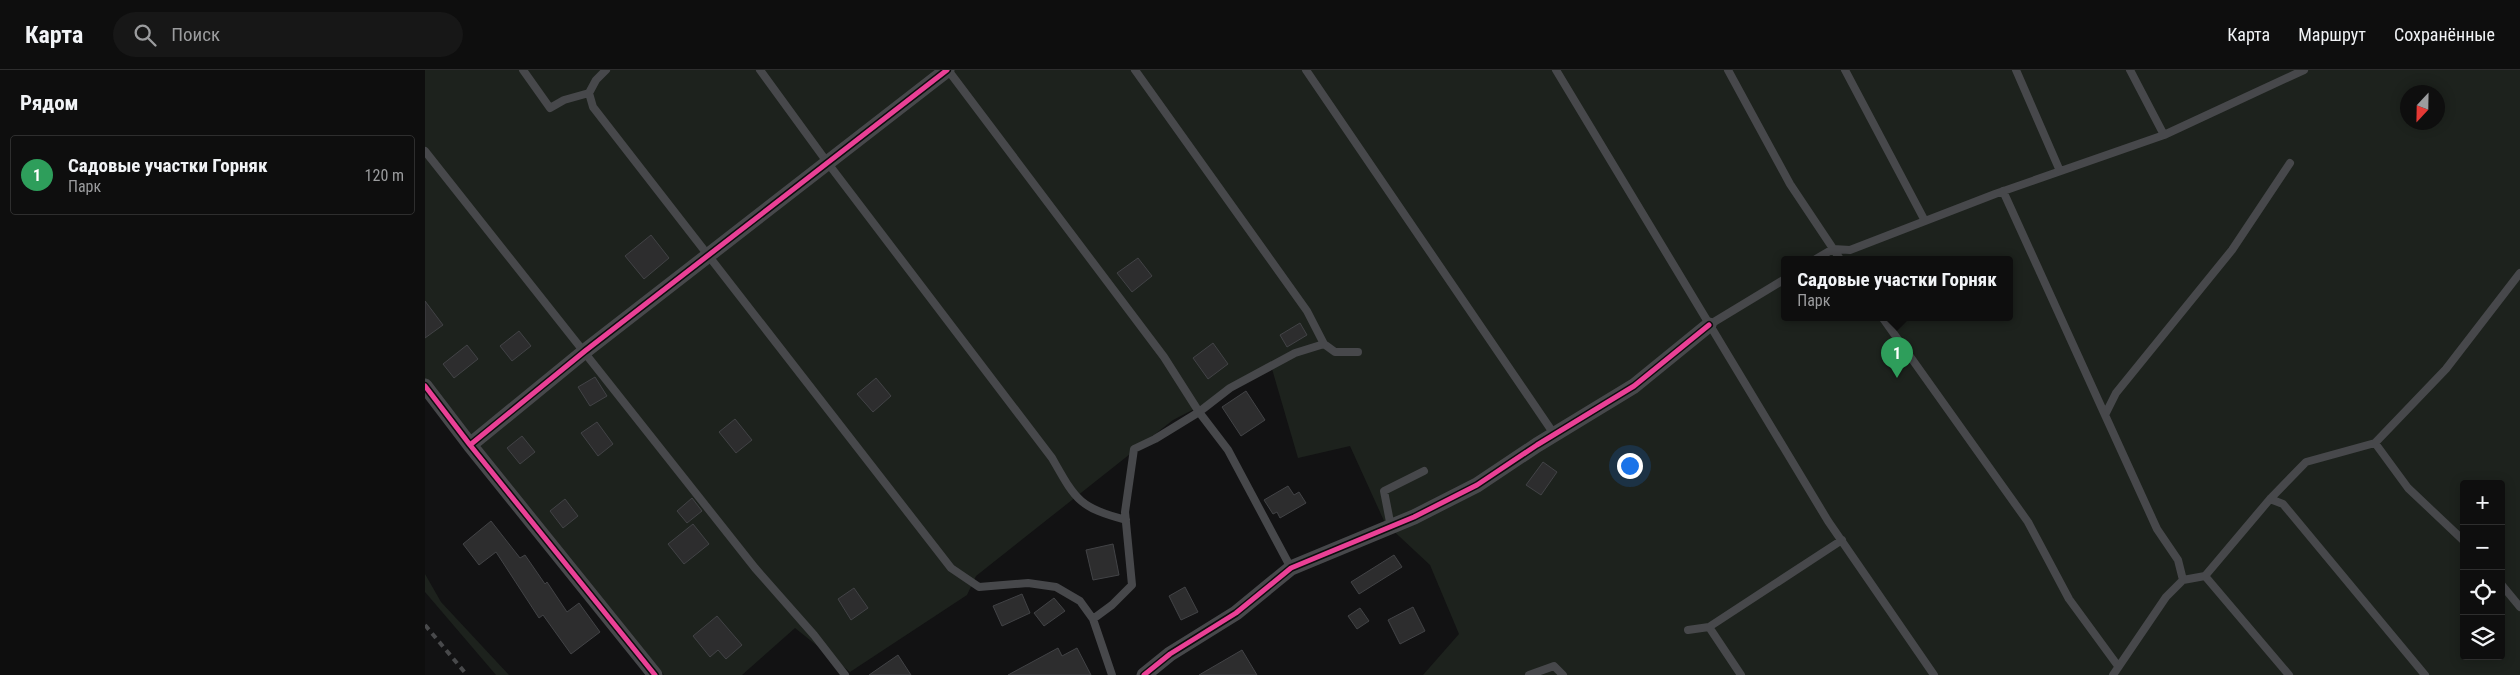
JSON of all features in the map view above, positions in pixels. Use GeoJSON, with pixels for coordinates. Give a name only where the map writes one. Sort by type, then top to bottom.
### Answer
{"type":"FeatureCollection","features":[{"type":"Feature","properties":{"kind":"street"},"geometry":{"type":"LineString","coordinates":[[470,445],[585,351],[947,70]]}},
{"type":"Feature","properties":{"kind":"street"},"geometry":{"type":"LineString","coordinates":[[1144,675],[1170,654],[1236,612],[1291,568],[1391,527],[1477,485],[1554,434],[1634,386],[1709,325]]}},
{"type":"Feature","properties":{"kind":"street"},"geometry":{"type":"LineString","coordinates":[[425,386],[470,445],[655,675]]}},
{"type":"Feature","properties":{"kind":"lane"},"geometry":{"type":"LineString","coordinates":[[523,70],[550,108],[564,100],[589,93]]}},
{"type":"Feature","properties":{"kind":"lane"},"geometry":{"type":"LineString","coordinates":[[607,70],[596,80],[589,93],[593,107],[951,568],[979,587],[1028,583],[1056,587],[1080,601],[1093,619],[1112,675]]}},
{"type":"Feature","properties":{"kind":"lane"},"geometry":{"type":"LineString","coordinates":[[760,70],[827,162],[1052,458],[1073,494],[1095,512],[1126,520]]}},
{"type":"Feature","properties":{"kind":"lane"},"geometry":{"type":"LineString","coordinates":[[947,70],[1158,350],[1199,412],[1228,450],[1291,568]]}},
{"type":"Feature","properties":{"kind":"lane"},"geometry":{"type":"LineString","coordinates":[[1135,70],[1307,311],[1323,344],[1335,352],[1359,352]]}},
{"type":"Feature","properties":{"kind":"lane"},"geometry":{"type":"LineString","coordinates":[[1306,70],[1554,434]]}},
{"type":"Feature","properties":{"kind":"lane"},"geometry":{"type":"LineString","coordinates":[[1556,70],[1709,325],[1842,540],[1934,675]]}},
{"type":"Feature","properties":{"kind":"lane"},"geometry":{"type":"LineString","coordinates":[[1728,70],[1790,184],[1838,256]]}},
{"type":"Feature","properties":{"kind":"lane"},"geometry":{"type":"LineString","coordinates":[[1845,70],[1925,221]]}},
{"type":"Feature","properties":{"kind":"lane"},"geometry":{"type":"LineString","coordinates":[[2016,70],[2060,171]]}},
{"type":"Feature","properties":{"kind":"lane"},"geometry":{"type":"LineString","coordinates":[[2130,70],[2164,135]]}},
{"type":"Feature","properties":{"kind":"lane"},"geometry":{"type":"LineString","coordinates":[[1821,256],[1833,249],[1850,250],[2003,191],[2164,135],[2304,70]]}},
{"type":"Feature","properties":{"kind":"lane"},"geometry":{"type":"LineString","coordinates":[[425,151],[755,568],[814,635],[845,675]]}},
{"type":"Feature","properties":{"kind":"lane"},"geometry":{"type":"LineString","coordinates":[[2105,415],[2116,393],[2232,250],[2290,163]]}},
{"type":"Feature","properties":{"kind":"lane"},"geometry":{"type":"LineString","coordinates":[[2003,191],[2157,529],[2178,560],[2183,580]]}},
{"type":"Feature","properties":{"kind":"lane"},"geometry":{"type":"LineString","coordinates":[[2113,675],[2166,597],[2183,580],[2205,576],[2271,499],[2306,462],[2375,443],[2446,369],[2520,273]]}},
{"type":"Feature","properties":{"kind":"lane"},"geometry":{"type":"LineString","coordinates":[[1709,325],[1781,281]]}},
{"type":"Feature","properties":{"kind":"lane"},"geometry":{"type":"LineString","coordinates":[[1885,321],[2028,522],[2069,599],[2118,666]]}},
{"type":"Feature","properties":{"kind":"lane"},"geometry":{"type":"LineString","coordinates":[[1093,619],[1112,605],[1132,585],[1126,520],[1134,449],[1155,440],[1199,412],[1230,388],[1295,353],[1323,344]]}},
{"type":"Feature","properties":{"kind":"lane"},"geometry":{"type":"LineString","coordinates":[[2375,443],[2409,488],[2460,537]]}},
{"type":"Feature","properties":{"kind":"lane"},"geometry":{"type":"LineString","coordinates":[[1391,527],[1384,491],[1424,471]]}},
{"type":"Feature","properties":{"kind":"lane"},"geometry":{"type":"LineString","coordinates":[[2271,499],[2283,504],[2425,675]]}},
{"type":"Feature","properties":{"kind":"lane"},"geometry":{"type":"LineString","coordinates":[[1688,630],[1709,627],[1842,540]]}},
{"type":"Feature","properties":{"kind":"lane"},"geometry":{"type":"LineString","coordinates":[[2205,576],[2289,675]]}},
{"type":"Feature","properties":{"kind":"lane"},"geometry":{"type":"LineString","coordinates":[[2505,589],[2520,607]]}},
{"type":"Feature","properties":{"kind":"lane"},"geometry":{"type":"LineString","coordinates":[[1709,627],[1741,675]]}},
{"type":"Feature","properties":{"kind":"lane"},"geometry":{"type":"LineString","coordinates":[[1529,675],[1554,666],[1563,675]]}},
{"type":"Feature","properties":{"kind":"shaded area"},"geometry":{"type":"Polygon","coordinates":[[[425,70],[2520,70],[2520,675],[1423,675],[1459,634],[1430,565],[1385,523],[1350,446],[1298,458],[1272,369],[1173,420],[976,576],[967,595],[850,672],[795,628],[742,675],[664,675],[425,386],[425,70]]]}},
{"type":"Feature","properties":{"kind":"shaded area"},"geometry":{"type":"Polygon","coordinates":[[[425,574],[441,602],[509,675],[496,675],[425,592],[425,574]]]}},
{"type":"Feature","properties":{"kind":"building"},"geometry":{"type":"Polygon","coordinates":[[[651,235],[669,258],[644,279],[625,256],[651,235]]]}},
{"type":"Feature","properties":{"kind":"building"},"geometry":{"type":"Polygon","coordinates":[[[1138,258],[1152,276],[1132,292],[1117,273],[1138,258]]]}},
{"type":"Feature","properties":{"kind":"building"},"geometry":{"type":"Polygon","coordinates":[[[425,301],[443,325],[425,338],[425,301]]]}},
{"type":"Feature","properties":{"kind":"building"},"geometry":{"type":"Polygon","coordinates":[[[1300,323],[1307,335],[1287,347],[1280,335],[1300,323]]]}},
{"type":"Feature","properties":{"kind":"building"},"geometry":{"type":"Polygon","coordinates":[[[519,331],[531,346],[512,361],[500,346],[519,331]]]}},
{"type":"Feature","properties":{"kind":"building"},"geometry":{"type":"Polygon","coordinates":[[[1213,343],[1228,364],[1208,379],[1193,358],[1213,343]]]}},
{"type":"Feature","properties":{"kind":"building"},"geometry":{"type":"Polygon","coordinates":[[[467,345],[478,359],[454,378],[443,364],[467,345]]]}},
{"type":"Feature","properties":{"kind":"building"},"geometry":{"type":"Polygon","coordinates":[[[595,377],[607,396],[590,406],[578,387],[595,377]]]}},
{"type":"Feature","properties":{"kind":"building"},"geometry":{"type":"Polygon","coordinates":[[[876,378],[891,396],[873,412],[857,394],[876,378]]]}},
{"type":"Feature","properties":{"kind":"building"},"geometry":{"type":"Polygon","coordinates":[[[1246,391],[1265,420],[1241,436],[1222,407],[1246,391]]]}},
{"type":"Feature","properties":{"kind":"building"},"geometry":{"type":"Polygon","coordinates":[[[735,419],[752,440],[736,453],[719,432],[735,419]]]}},
{"type":"Feature","properties":{"kind":"building"},"geometry":{"type":"Polygon","coordinates":[[[597,422],[613,444],[598,456],[581,433],[597,422]]]}},
{"type":"Feature","properties":{"kind":"building"},"geometry":{"type":"Polygon","coordinates":[[[522,436],[535,452],[520,464],[507,448],[522,436]]]}},
{"type":"Feature","properties":{"kind":"building"},"geometry":{"type":"Polygon","coordinates":[[[1543,462],[1557,472],[1541,495],[1526,485],[1543,462]]]}},
{"type":"Feature","properties":{"kind":"building"},"geometry":{"type":"Polygon","coordinates":[[[1288,486],[1294,495],[1299,492],[1306,503],[1280,518],[1277,512],[1273,514],[1264,500],[1288,486]]]}},
{"type":"Feature","properties":{"kind":"building"},"geometry":{"type":"Polygon","coordinates":[[[692,498],[702,511],[687,523],[677,511],[692,498]]]}},
{"type":"Feature","properties":{"kind":"building"},"geometry":{"type":"Polygon","coordinates":[[[565,499],[578,516],[563,528],[550,511],[565,499]]]}},
{"type":"Feature","properties":{"kind":"building"},"geometry":{"type":"Polygon","coordinates":[[[491,521],[520,558],[525,555],[545,584],[547,582],[567,612],[579,603],[600,632],[571,654],[543,615],[539,618],[496,552],[479,565],[463,544],[491,521]]]}},
{"type":"Feature","properties":{"kind":"building"},"geometry":{"type":"Polygon","coordinates":[[[693,524],[709,544],[684,564],[668,544],[693,524]]]}},
{"type":"Feature","properties":{"kind":"building"},"geometry":{"type":"Polygon","coordinates":[[[1113,544],[1119,575],[1093,580],[1086,550],[1113,544]]]}},
{"type":"Feature","properties":{"kind":"building"},"geometry":{"type":"Polygon","coordinates":[[[1394,555],[1402,567],[1359,594],[1351,582],[1394,555]]]}},
{"type":"Feature","properties":{"kind":"building"},"geometry":{"type":"Polygon","coordinates":[[[1185,587],[1198,612],[1181,620],[1169,596],[1185,587]]]}},
{"type":"Feature","properties":{"kind":"building"},"geometry":{"type":"Polygon","coordinates":[[[854,588],[868,608],[851,620],[838,599],[854,588]]]}},
{"type":"Feature","properties":{"kind":"building"},"geometry":{"type":"Polygon","coordinates":[[[1022,594],[1030,613],[1002,626],[993,606],[1022,594]]]}},
{"type":"Feature","properties":{"kind":"building"},"geometry":{"type":"Polygon","coordinates":[[[1054,598],[1065,611],[1044,626],[1034,613],[1054,598]]]}},
{"type":"Feature","properties":{"kind":"building"},"geometry":{"type":"Polygon","coordinates":[[[1413,607],[1425,631],[1400,644],[1388,620],[1413,607]]]}},
{"type":"Feature","properties":{"kind":"building"},"geometry":{"type":"Polygon","coordinates":[[[1360,608],[1369,621],[1357,629],[1348,616],[1360,608]]]}},
{"type":"Feature","properties":{"kind":"building"},"geometry":{"type":"Polygon","coordinates":[[[717,616],[742,645],[726,659],[718,650],[710,657],[693,636],[717,616]]]}},
{"type":"Feature","properties":{"kind":"building"},"geometry":{"type":"Polygon","coordinates":[[[1058,648],[1062,656],[1077,648],[1091,675],[1008,675],[1058,648]]]}},
{"type":"Feature","properties":{"kind":"building"},"geometry":{"type":"Polygon","coordinates":[[[1242,650],[1257,675],[1199,675],[1242,650]]]}},
{"type":"Feature","properties":{"kind":"building"},"geometry":{"type":"Polygon","coordinates":[[[898,655],[911,675],[869,675],[898,655]]]}},
{"type":"Feature","properties":{"kind":"railway"},"geometry":{"type":"LineString","coordinates":[[425,625],[467,675]]}},
{"type":"Feature","properties":{"kind":"cycle path"},"geometry":{"type":"LineString","coordinates":[[425,386],[470,445],[585,351],[947,70]]}},
{"type":"Feature","properties":{"kind":"cycle path"},"geometry":{"type":"LineString","coordinates":[[1144,675],[1170,654],[1236,613],[1291,568],[1414,517],[1477,485],[1537,445],[1634,386],[1709,325]]}},
{"type":"Feature","properties":{"kind":"cycle path"},"geometry":{"type":"LineString","coordinates":[[470,445],[655,675]]}},
{"type":"Feature","properties":{"kind":"place","name":"Садовые участки Горняк"},"geometry":{"type":"Point","coordinates":[1897,378]}}]}
